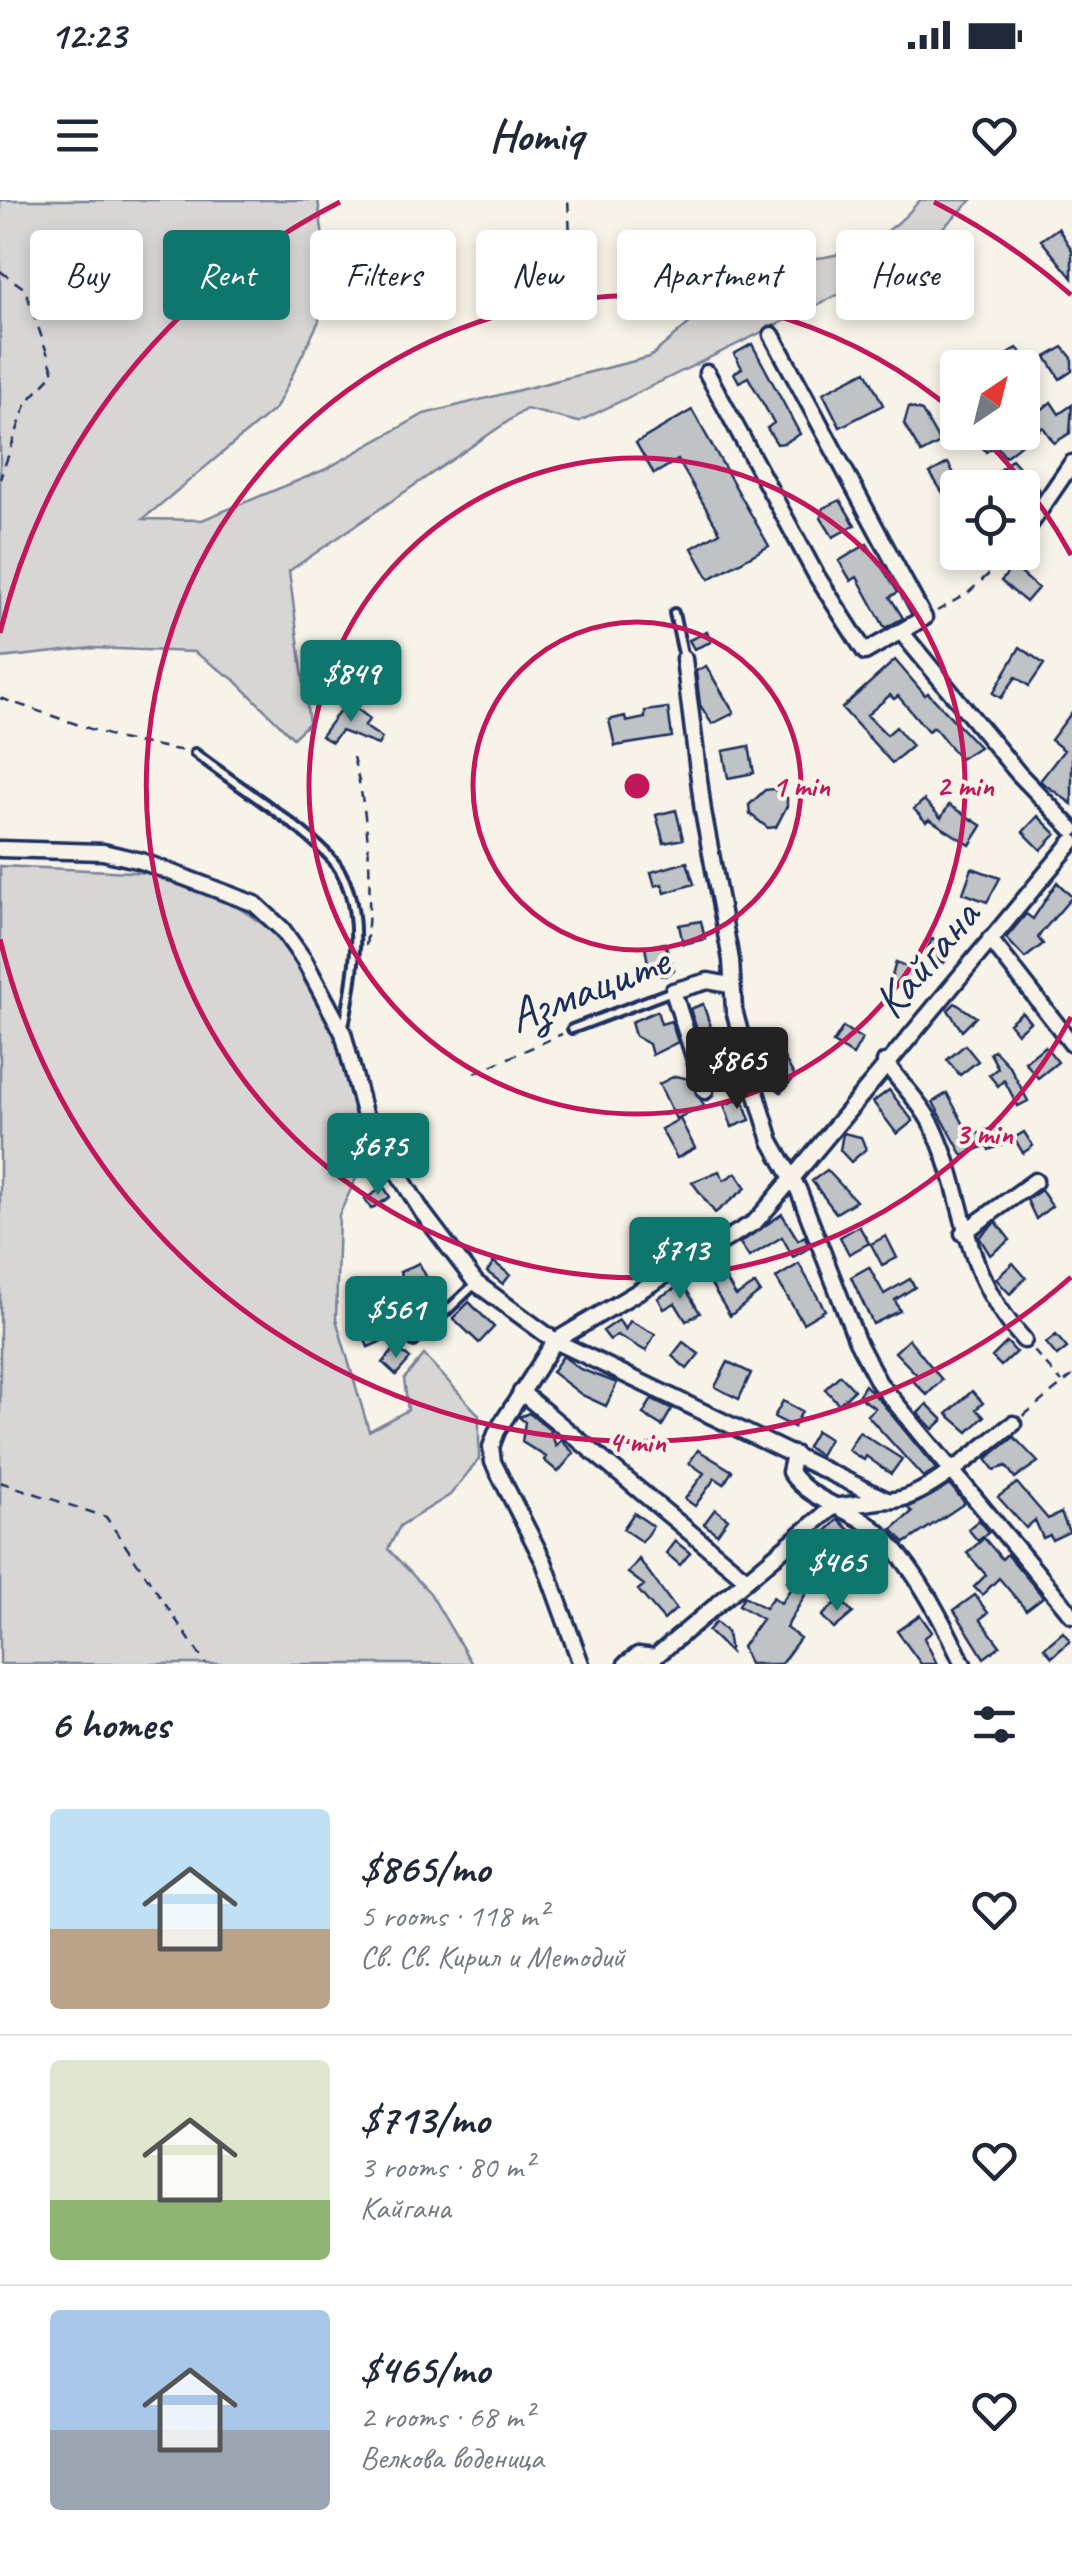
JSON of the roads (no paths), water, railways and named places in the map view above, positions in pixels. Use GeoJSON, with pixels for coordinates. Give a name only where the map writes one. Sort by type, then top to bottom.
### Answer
{"type":"FeatureCollection","features":[{"type":"Feature","properties":{"kind":"street"},"geometry":{"type":"LineString","coordinates":[[707,374],[816,575],[866,652],[902,633],[924,618],[772,335]]}},
{"type":"Feature","properties":{"kind":"street"},"geometry":{"type":"LineString","coordinates":[[1040,510],[1072,463]]}},
{"type":"Feature","properties":{"kind":"street"},"geometry":{"type":"LineString","coordinates":[[902,633],[1018,773],[1072,829]]}},
{"type":"Feature","properties":{"kind":"street"},"geometry":{"type":"LineString","coordinates":[[684,660],[703,811],[731,960],[730,985],[771,1141],[791,1175],[869,1365],[1072,1615]]}},
{"type":"Feature","properties":{"kind":"street","name":"Кайгана"},"geometry":{"type":"LineString","coordinates":[[581,1664],[544,1562],[492,1462],[496,1431],[556,1341],[754,1222],[1072,842]]}},
{"type":"Feature","properties":{"kind":"street"},"geometry":{"type":"LineString","coordinates":[[0,849],[103,852],[255,904],[282,928],[304,960],[343,1032],[364,1113],[422,1213],[476,1284],[556,1341],[887,1500]]}},
{"type":"Feature","properties":{"kind":"street"},"geometry":{"type":"LineString","coordinates":[[990,939],[1072,1044]]}},
{"type":"Feature","properties":{"kind":"street","name":"Азмаците"},"geometry":{"type":"LineString","coordinates":[[674,991],[708,981],[730,985]]}},
{"type":"Feature","properties":{"kind":"street"},"geometry":{"type":"LineString","coordinates":[[674,991],[705,1091]]}},
{"type":"Feature","properties":{"kind":"street"},"geometry":{"type":"LineString","coordinates":[[885,1062],[933,1126],[949,1168],[963,1233],[988,1295],[1024,1340]]}},
{"type":"Feature","properties":{"kind":"street"},"geometry":{"type":"LineString","coordinates":[[963,1233],[1035,1181]]}},
{"type":"Feature","properties":{"kind":"street"},"geometry":{"type":"LineString","coordinates":[[521,1392],[745,1578]]}},
{"type":"Feature","properties":{"kind":"street"},"geometry":{"type":"LineString","coordinates":[[626,1664],[638,1655],[654,1657],[833,1508],[904,1500],[1012,1424]]}},
{"type":"Feature","properties":{"kind":"street"},"geometry":{"type":"LineString","coordinates":[[794,1454],[790,1472],[799,1484],[878,1532],[893,1549],[938,1615],[962,1664]]}},
{"type":"Feature","properties":{"kind":"lane"},"geometry":{"type":"LineString","coordinates":[[674,613],[684,660]]}},
{"type":"Feature","properties":{"kind":"lane"},"geometry":{"type":"LineString","coordinates":[[195,753],[331,858],[349,894],[354,930],[354,965],[343,1032]]}},
{"type":"Feature","properties":{"kind":"lane","name":"Азмаците"},"geometry":{"type":"LineString","coordinates":[[572,1030],[674,991]]}},
{"type":"Feature","properties":{"kind":"lane"},"geometry":{"type":"LineString","coordinates":[[414,1342],[476,1284]]}}]}
